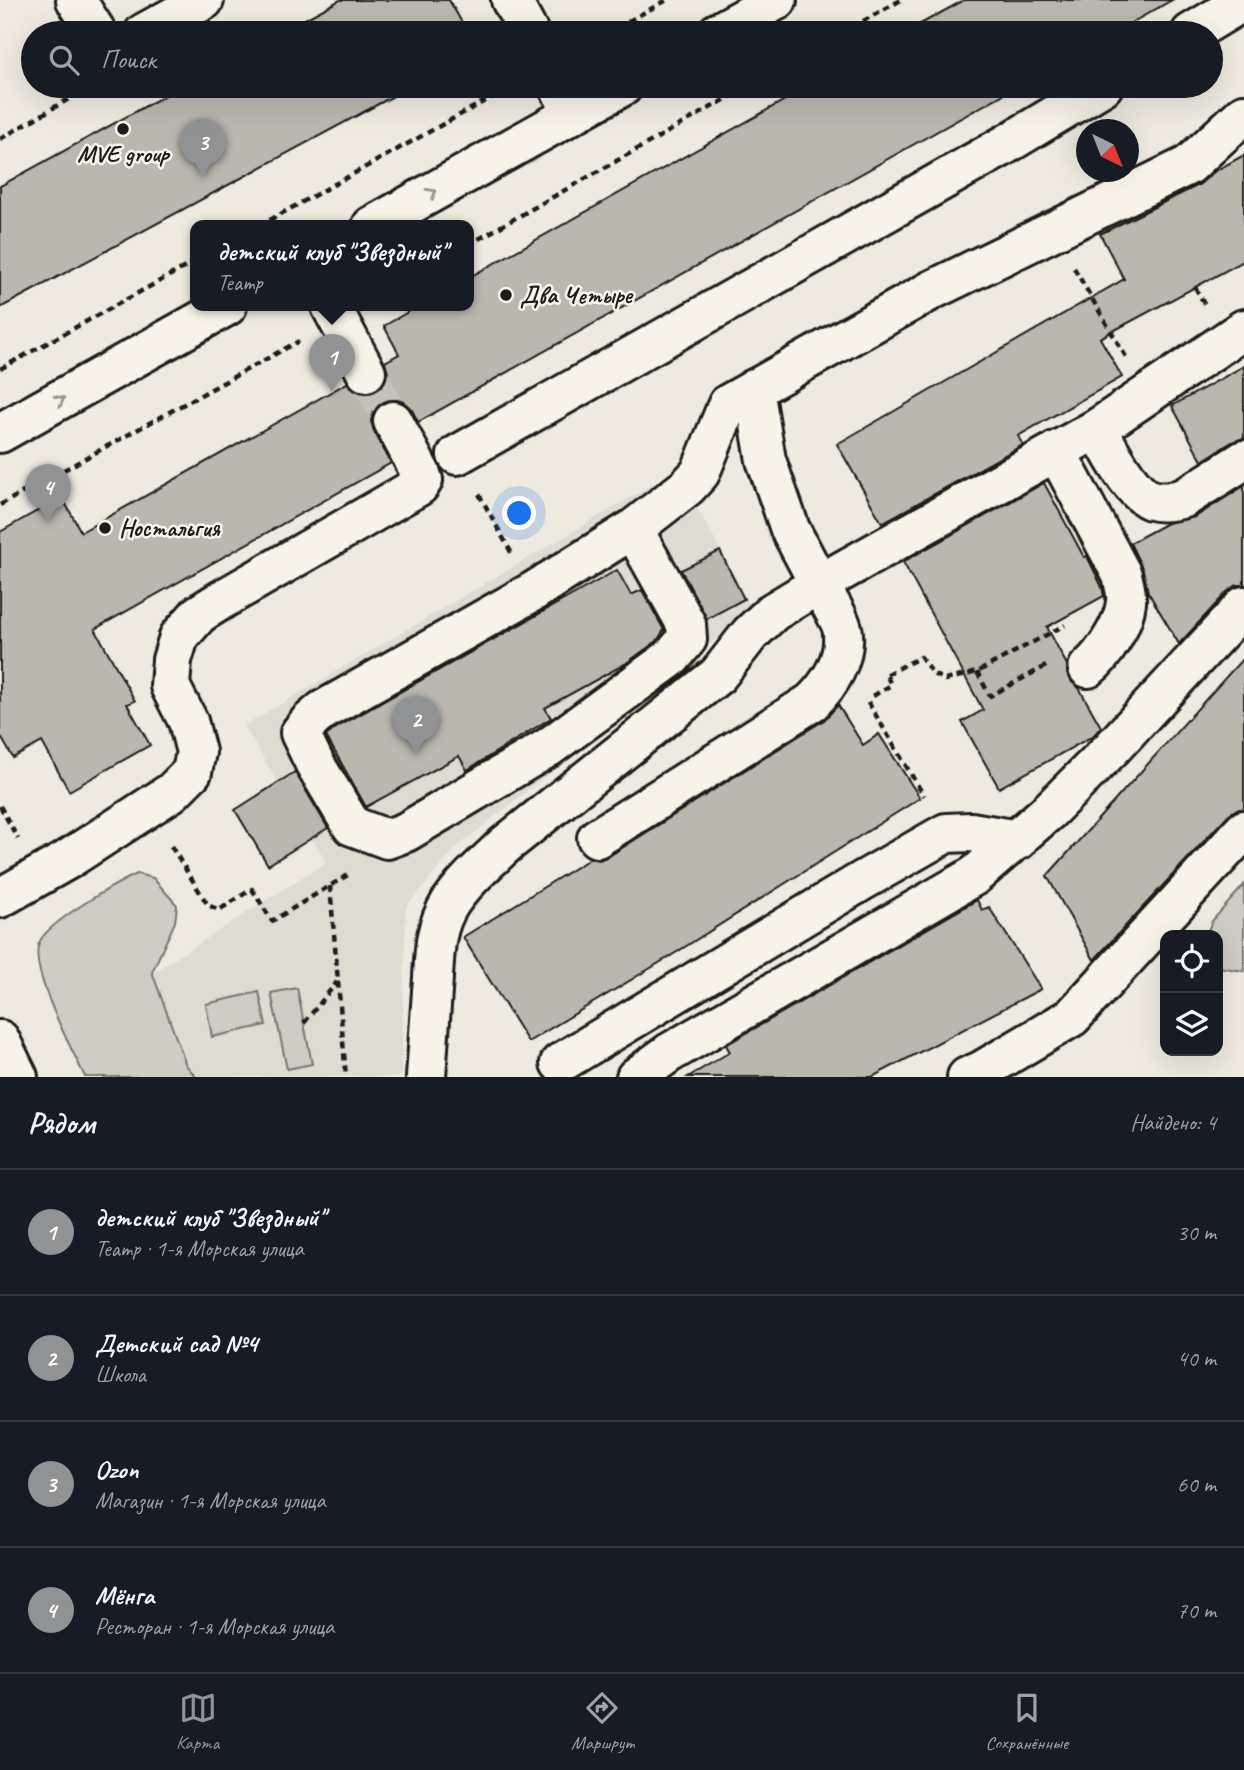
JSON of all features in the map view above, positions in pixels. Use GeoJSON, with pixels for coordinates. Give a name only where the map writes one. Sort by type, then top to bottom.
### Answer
{"type":"FeatureCollection","features":[{"type":"Feature","properties":{"kind":"main road"},"geometry":{"type":"LineString","coordinates":[[76,0],[89,21]]}},
{"type":"Feature","properties":{"kind":"main road"},"geometry":{"type":"LineString","coordinates":[[166,21],[204,0]]}},
{"type":"Feature","properties":{"kind":"main road"},"geometry":{"type":"LineString","coordinates":[[511,0],[523,21]]}},
{"type":"Feature","properties":{"kind":"main road"},"geometry":{"type":"LineString","coordinates":[[739,21],[777,0]]}},
{"type":"Feature","properties":{"kind":"main road"},"geometry":{"type":"LineString","coordinates":[[1211,21],[1244,1]]}},
{"type":"Feature","properties":{"kind":"main road"},"geometry":{"type":"LineString","coordinates":[[457,455],[1083,98]]}},
{"type":"Feature","properties":{"kind":"main road"},"geometry":{"type":"LineString","coordinates":[[381,220],[566,100]]}},
{"type":"Feature","properties":{"kind":"main road"},"geometry":{"type":"LineString","coordinates":[[633,529],[686,624],[687,639],[672,657],[549,747],[406,832],[387,839],[352,826],[300,733],[323,710],[534,591],[633,529],[700,473],[728,404],[932,290],[1189,165],[1244,114]]}},
{"type":"Feature","properties":{"kind":"main road"},"geometry":{"type":"LineString","coordinates":[[0,433],[219,311]]}},
{"type":"Feature","properties":{"kind":"main road"},"geometry":{"type":"LineString","coordinates":[[335,313],[366,372]]}},
{"type":"Feature","properties":{"kind":"main road"},"geometry":{"type":"LineString","coordinates":[[426,1077],[433,955],[438,930],[450,904],[505,845],[718,675],[750,634],[773,612],[1056,451],[1102,437],[1244,328]]}},
{"type":"Feature","properties":{"kind":"main road"},"geometry":{"type":"LineString","coordinates":[[597,838],[812,702],[825,689],[840,657],[844,632],[790,529],[766,460],[754,389]]}},
{"type":"Feature","properties":{"kind":"main road"},"geometry":{"type":"LineString","coordinates":[[0,898],[66,860],[147,807],[184,781],[192,772],[196,752],[188,721],[170,686],[172,660],[179,637],[199,614],[419,486],[423,481],[421,474],[393,421]]}},
{"type":"Feature","properties":{"kind":"main road"},"geometry":{"type":"LineString","coordinates":[[1102,437],[1136,489],[1153,501],[1184,498],[1244,460]]}},
{"type":"Feature","properties":{"kind":"main road"},"geometry":{"type":"LineString","coordinates":[[1087,508],[1096,487],[1102,437]]}},
{"type":"Feature","properties":{"kind":"main road"},"geometry":{"type":"LineString","coordinates":[[1056,451],[1122,575],[1126,593],[1126,605],[1108,646],[1088,668]]}},
{"type":"Feature","properties":{"kind":"main road"},"geometry":{"type":"LineString","coordinates":[[636,1077],[669,1053],[974,876],[1018,840],[1112,748],[1244,606]]}},
{"type":"Feature","properties":{"kind":"main road"},"geometry":{"type":"LineString","coordinates":[[967,1077],[1072,1017],[1244,830]]}},
{"type":"Feature","properties":{"kind":"main road"},"geometry":{"type":"LineString","coordinates":[[560,1063],[946,833],[971,832],[1018,840]]}},
{"type":"Feature","properties":{"kind":"main road"},"geometry":{"type":"LineString","coordinates":[[0,1040],[18,1077]]}},
{"type":"Feature","properties":{"kind":"path"},"geometry":{"type":"LineString","coordinates":[[629,21],[667,0]]}},
{"type":"Feature","properties":{"kind":"path"},"geometry":{"type":"LineString","coordinates":[[863,21],[901,0]]}},
{"type":"Feature","properties":{"kind":"path"},"geometry":{"type":"LineString","coordinates":[[0,139],[70,98]]}},
{"type":"Feature","properties":{"kind":"path"},"geometry":{"type":"LineString","coordinates":[[269,220],[490,98]]}},
{"type":"Feature","properties":{"kind":"path"},"geometry":{"type":"LineString","coordinates":[[474,242],[729,98]]}},
{"type":"Feature","properties":{"kind":"path"},"geometry":{"type":"LineString","coordinates":[[0,369],[190,264]]}},
{"type":"Feature","properties":{"kind":"path"},"geometry":{"type":"LineString","coordinates":[[1073,266],[1120,348]]}},
{"type":"Feature","properties":{"kind":"path"},"geometry":{"type":"LineString","coordinates":[[0,505],[335,313]]}},
{"type":"Feature","properties":{"kind":"path"},"geometry":{"type":"LineString","coordinates":[[457,455],[534,591]]}},
{"type":"Feature","properties":{"kind":"path"},"geometry":{"type":"LineString","coordinates":[[887,674],[921,657],[933,674],[945,680],[977,672],[1126,593]]}},
{"type":"Feature","properties":{"kind":"path"},"geometry":{"type":"LineString","coordinates":[[977,672],[990,696]]}},
{"type":"Feature","properties":{"kind":"path"},"geometry":{"type":"LineString","coordinates":[[886,688],[867,701],[929,803]]}},
{"type":"Feature","properties":{"kind":"path"},"geometry":{"type":"LineString","coordinates":[[147,807],[208,905],[213,908],[219,910],[253,889],[272,921],[332,885],[346,1077]]}},
{"type":"Feature","properties":{"kind":"path"},"geometry":{"type":"LineString","coordinates":[[304,1023],[338,981]]}},
{"type":"Feature","properties":{"kind":"shaded area"},"geometry":{"type":"Polygon","coordinates":[[[677,470],[752,610],[456,848],[406,907],[401,1077],[175,1077],[154,972],[326,862],[244,726],[677,470]]]}},
{"type":"Feature","properties":{"kind":"shaded area"},"geometry":{"type":"Polygon","coordinates":[[[137,874],[153,878],[177,905],[175,922],[152,972],[186,1065],[196,1077],[85,1077],[53,1009],[39,969],[37,953],[40,941],[46,933],[84,904],[137,874]]]}},
{"type":"Feature","properties":{"kind":"shaded area"},"geometry":{"type":"Polygon","coordinates":[[[1244,885],[1244,971],[1223,968],[1223,930],[1208,930],[1212,921],[1244,885]]]}},
{"type":"Feature","properties":{"kind":"shaded area"},"geometry":{"type":"Polygon","coordinates":[[[297,988],[312,1064],[287,1069],[271,993],[297,988]]]}},
{"type":"Feature","properties":{"kind":"shaded area"},"geometry":{"type":"Polygon","coordinates":[[[259,992],[266,1025],[212,1037],[206,1004],[259,992]]]}},
{"type":"Feature","properties":{"kind":"building"},"geometry":{"type":"Polygon","coordinates":[[[340,0],[449,0],[461,21],[301,21],[340,0]]]}},
{"type":"Feature","properties":{"kind":"building"},"geometry":{"type":"Polygon","coordinates":[[[964,0],[1172,0],[1134,21],[926,21],[964,0]]]}},
{"type":"Feature","properties":{"kind":"building"},"geometry":{"type":"Polygon","coordinates":[[[160,98],[390,98],[0,308],[0,186],[160,98]]]}},
{"type":"Feature","properties":{"kind":"building"},"geometry":{"type":"Polygon","coordinates":[[[789,98],[997,98],[418,422],[404,402],[393,399],[382,402],[374,410],[371,421],[391,463],[95,629],[135,701],[127,704],[150,745],[69,791],[42,742],[13,758],[0,735],[0,532],[62,497],[81,532],[347,383],[355,391],[365,394],[377,391],[384,384],[388,373],[385,362],[399,354],[384,326],[410,311],[474,311],[474,275],[789,98]]]}},
{"type":"Feature","properties":{"kind":"building"},"geometry":{"type":"Polygon","coordinates":[[[1244,155],[1244,261],[1100,338],[1122,377],[1018,436],[1023,445],[882,523],[837,444],[1124,279],[1100,234],[1199,185],[1215,171],[1244,155]]]}},
{"type":"Feature","properties":{"kind":"building"},"geometry":{"type":"Polygon","coordinates":[[[1244,366],[1244,438],[1232,442],[1202,461],[1172,406],[1244,366]]]}},
{"type":"Feature","properties":{"kind":"building"},"geometry":{"type":"Polygon","coordinates":[[[1044,483],[1102,587],[1104,596],[1047,627],[1067,665],[1067,673],[1079,688],[1101,727],[1093,736],[999,788],[962,722],[983,710],[903,562],[1044,483]]]}},
{"type":"Feature","properties":{"kind":"building"},"geometry":{"type":"Polygon","coordinates":[[[1244,486],[1244,585],[1237,585],[1228,591],[1179,644],[1148,592],[1143,570],[1130,543],[1167,523],[1195,517],[1244,486]]]}},
{"type":"Feature","properties":{"kind":"building"},"geometry":{"type":"Polygon","coordinates":[[[720,551],[744,599],[707,619],[681,570],[720,551]]]}},
{"type":"Feature","properties":{"kind":"building"},"geometry":{"type":"Polygon","coordinates":[[[617,570],[631,595],[642,590],[664,630],[657,641],[625,664],[545,708],[551,718],[467,770],[459,756],[366,807],[326,736],[617,570]]]}},
{"type":"Feature","properties":{"kind":"building"},"geometry":{"type":"Polygon","coordinates":[[[1244,657],[1244,809],[1237,809],[1228,815],[1094,960],[1047,876],[1244,657]]]}},
{"type":"Feature","properties":{"kind":"building"},"geometry":{"type":"Polygon","coordinates":[[[838,705],[863,745],[879,734],[920,798],[669,957],[528,1042],[463,937],[591,858],[599,860],[609,856],[824,720],[838,705]]]}},
{"type":"Feature","properties":{"kind":"building"},"geometry":{"type":"Polygon","coordinates":[[[295,772],[328,828],[268,865],[235,810],[295,772]]]}},
{"type":"Feature","properties":{"kind":"building"},"geometry":{"type":"Polygon","coordinates":[[[977,900],[982,910],[989,907],[1041,989],[872,1077],[688,1077],[730,1052],[726,1045],[977,900]]]}},
{"type":"Feature","properties":{"kind":"tunnel"},"geometry":{"type":"LineString","coordinates":[[366,372],[393,421]]}},
{"type":"Feature","properties":{"kind":"place","name":"MVE group"},"geometry":{"type":"Point","coordinates":[123,129]}},
{"type":"Feature","properties":{"kind":"place","name":"Ozon"},"geometry":{"type":"Point","coordinates":[203,177]}},
{"type":"Feature","properties":{"kind":"place","name":"Два Четыре"},"geometry":{"type":"Point","coordinates":[506,295]}},
{"type":"Feature","properties":{"kind":"place","name":"детский клуб \"Звездный\""},"geometry":{"type":"Point","coordinates":[332,392]}},
{"type":"Feature","properties":{"kind":"place","name":"Мёнга"},"geometry":{"type":"Point","coordinates":[48,522]}},
{"type":"Feature","properties":{"kind":"place","name":"Ностальгия"},"geometry":{"type":"Point","coordinates":[105,528]}},
{"type":"Feature","properties":{"kind":"place","name":"Детский сад №4"},"geometry":{"type":"Point","coordinates":[416,754]}}]}
